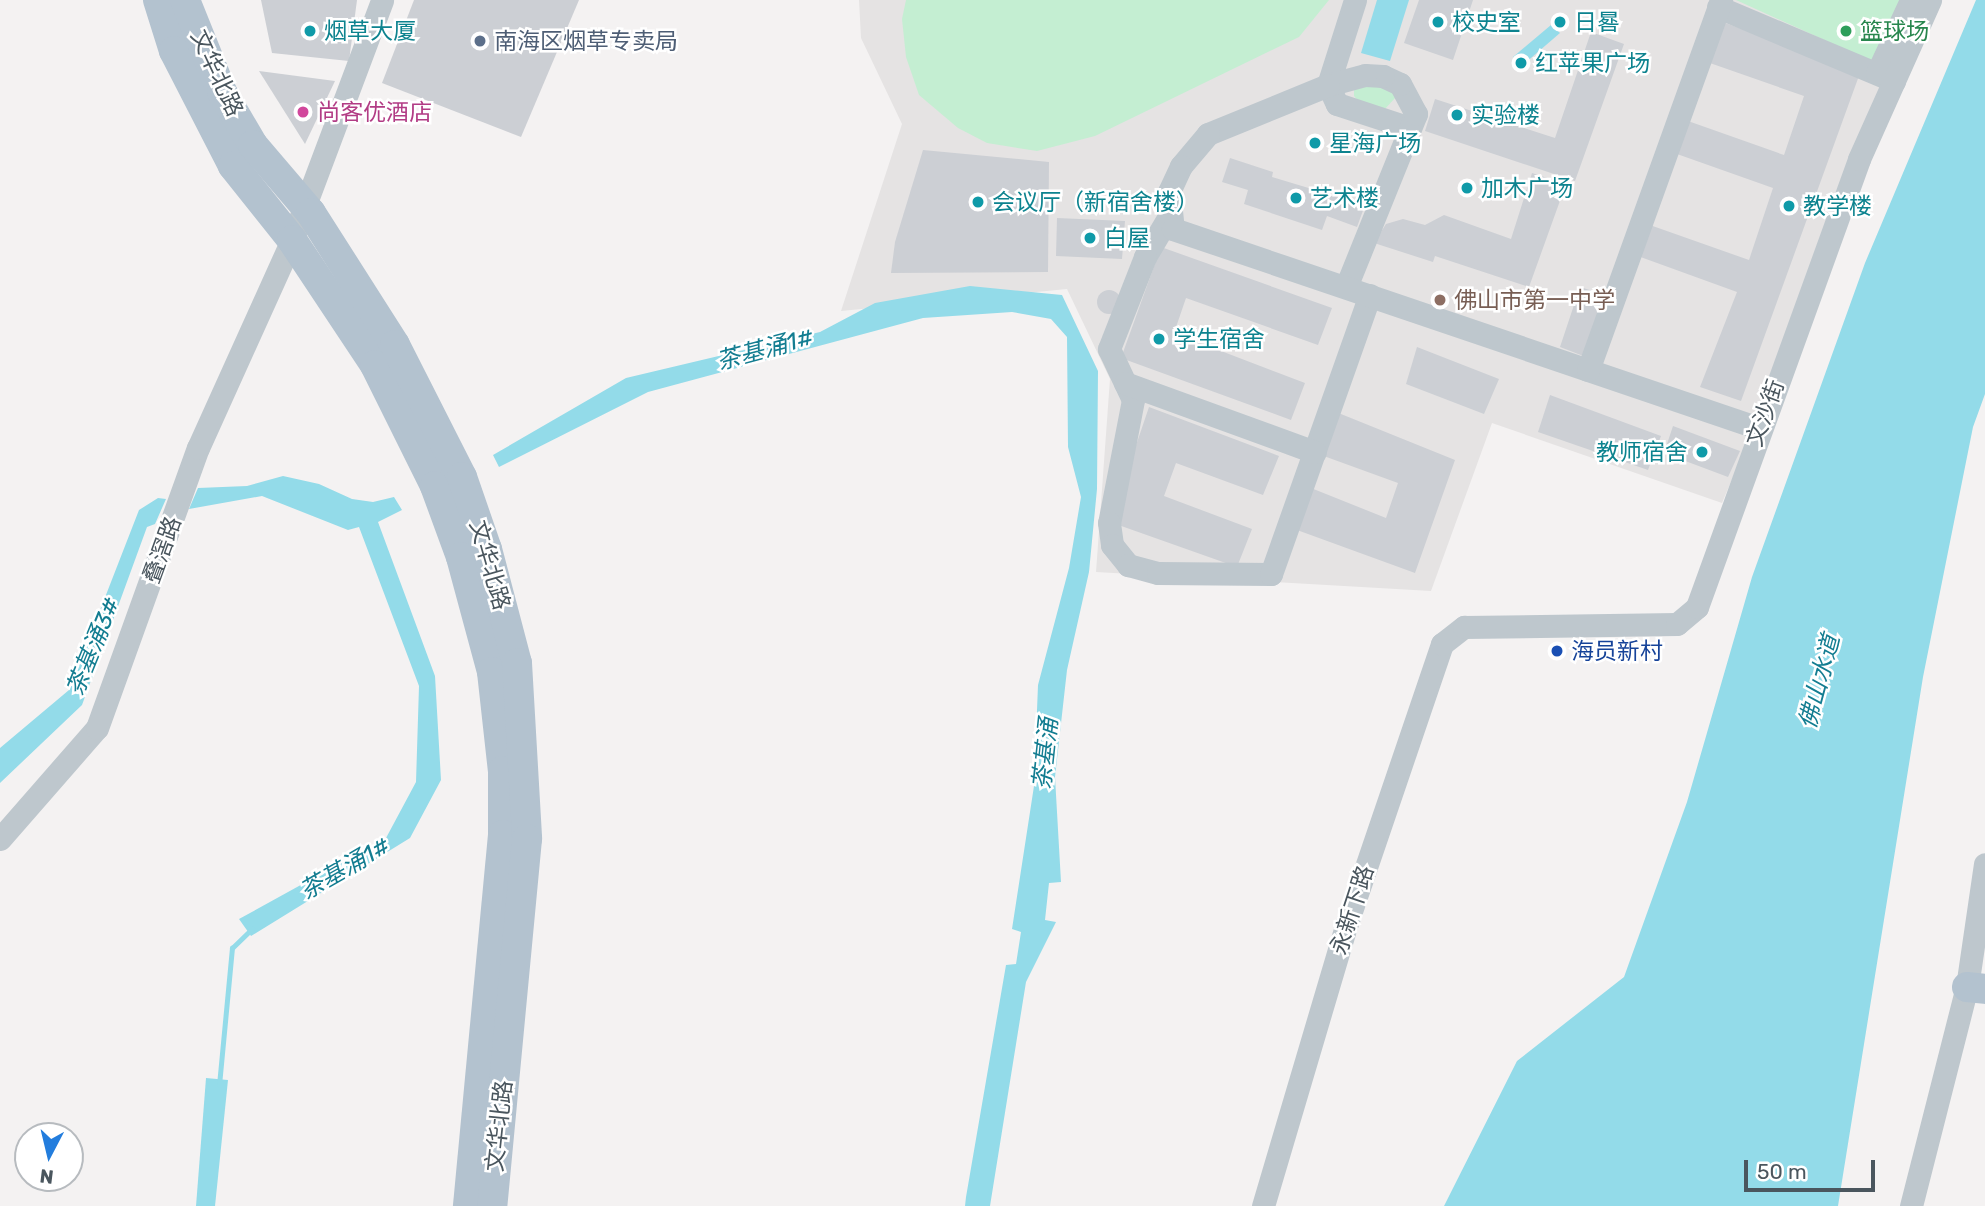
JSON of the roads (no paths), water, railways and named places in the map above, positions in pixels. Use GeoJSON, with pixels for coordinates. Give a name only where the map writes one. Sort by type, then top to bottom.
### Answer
{"type":"FeatureCollection","features":[{"type":"Feature","properties":{"kind":"main road","name":"文华北路"},"geometry":{"type":"LineString","coordinates":[[158,0],[200,107],[233,166],[292,240],[375,365],[435,486],[461,557],[492,671],[503,771],[503,835],[468,1206]]}},
{"type":"Feature","properties":{"kind":"main road","name":"文华北路"},"geometry":{"type":"LineString","coordinates":[[185,0],[222,92],[253,145],[305,206],[396,345],[461,477],[487,549],[517,663],[527,839],[492,1206]]}},
{"type":"Feature","properties":{"kind":"street","name":"叠滘路"},"geometry":{"type":"LineString","coordinates":[[0,839],[97,728],[198,449],[292,240],[382,0]]}},
{"type":"Feature","properties":{"kind":"street"},"geometry":{"type":"LineString","coordinates":[[1355,0],[1328,85],[1337,104],[1407,127]]}},
{"type":"Feature","properties":{"kind":"street"},"geometry":{"type":"LineString","coordinates":[[1588,370],[1720,4],[1885,77],[1911,0]]}},
{"type":"Feature","properties":{"kind":"street","name":"文沙街"},"geometry":{"type":"LineString","coordinates":[[1464,627],[1677,624],[1697,607],[1885,77],[1930,0]]}},
{"type":"Feature","properties":{"kind":"street"},"geometry":{"type":"LineString","coordinates":[[1346,287],[1407,127],[1416,114],[1400,83],[1365,75],[1328,85],[1208,134],[1181,166],[1169,192],[1173,229],[1759,428]]}},
{"type":"Feature","properties":{"kind":"street"},"geometry":{"type":"LineString","coordinates":[[1171,213],[1145,257],[1109,349],[1132,400],[1109,523],[1112,545],[1128,565],[1158,572],[1271,574],[1370,295]]}},
{"type":"Feature","properties":{"kind":"street"},"geometry":{"type":"LineString","coordinates":[[1125,383],[1315,452]]}},
{"type":"Feature","properties":{"kind":"street","name":"永新下路"},"geometry":{"type":"LineString","coordinates":[[1263,1206],[1347,923],[1442,644],[1464,627]]}},
{"type":"Feature","properties":{"kind":"street"},"geometry":{"type":"LineString","coordinates":[[1911,1206],[1977,979],[1985,864]]}},
{"type":"Feature","properties":{"kind":"water"},"geometry":{"type":"Polygon","coordinates":[[[1377,0],[1409,0],[1390,61],[1361,53],[1377,0]]]}},
{"type":"Feature","properties":{"kind":"water","name":"佛山水道"},"geometry":{"type":"Polygon","coordinates":[[[1976,0],[1985,0],[1985,394],[1973,427],[1923,677],[1838,1206],[1444,1206],[1517,1061],[1624,977],[1687,802],[1752,577],[1865,263],[1976,0]]]}},
{"type":"Feature","properties":{"kind":"water"},"geometry":{"type":"Polygon","coordinates":[[[1551,25],[1560,33],[1524,64],[1513,57],[1551,25]]]}},
{"type":"Feature","properties":{"kind":"water","name":"茶基涌"},"geometry":{"type":"Polygon","coordinates":[[[970,286],[1062,295],[1098,371],[1097,489],[1089,572],[1067,670],[1055,777],[1061,882],[1049,883],[1045,920],[1056,922],[1026,982],[990,1206],[965,1206],[1006,965],[1016,964],[1021,932],[1012,929],[1034,786],[1038,685],[1069,568],[1081,497],[1068,447],[1067,337],[1051,319],[1012,312],[923,318],[648,392],[499,467],[493,455],[626,378],[820,332],[875,303],[970,286]]]}},
{"type":"Feature","properties":{"kind":"water"},"geometry":{"type":"Polygon","coordinates":[[[283,476],[319,484],[352,499],[373,502],[394,497],[402,510],[378,522],[435,676],[441,780],[410,838],[251,936],[239,919],[386,838],[416,782],[419,686],[359,527],[348,530],[262,496],[189,509],[198,488],[247,486],[283,476]]]}},
{"type":"Feature","properties":{"kind":"water","name":"茶基涌3#"},"geometry":{"type":"Polygon","coordinates":[[[158,498],[166,499],[155,524],[147,527],[82,705],[0,783],[0,748],[69,690],[139,510],[158,498]]]}},
{"type":"Feature","properties":{"kind":"water"},"geometry":{"type":"Polygon","coordinates":[[[206,1078],[228,1080],[215,1206],[196,1206],[206,1078]]]}},
{"type":"Feature","properties":{"kind":"waterway","name":"茶基涌1#"},"geometry":{"type":"LineString","coordinates":[[219,1085],[232,948],[252,929]]}},
{"type":"Feature","properties":{"kind":"place","name":"校史室"},"geometry":{"type":"Point","coordinates":[1438,22]}},
{"type":"Feature","properties":{"kind":"place","name":"日晷"},"geometry":{"type":"Point","coordinates":[1560,22]}},
{"type":"Feature","properties":{"kind":"place","name":"烟草大厦"},"geometry":{"type":"Point","coordinates":[310,31]}},
{"type":"Feature","properties":{"kind":"place","name":"篮球场"},"geometry":{"type":"Point","coordinates":[1846,31]}},
{"type":"Feature","properties":{"kind":"place","name":"南海区烟草专卖局"},"geometry":{"type":"Point","coordinates":[480,41]}},
{"type":"Feature","properties":{"kind":"place","name":"红苹果广场"},"geometry":{"type":"Point","coordinates":[1521,63]}},
{"type":"Feature","properties":{"kind":"place","name":"尚客优酒店"},"geometry":{"type":"Point","coordinates":[303,112]}},
{"type":"Feature","properties":{"kind":"place","name":"实验楼"},"geometry":{"type":"Point","coordinates":[1457,115]}},
{"type":"Feature","properties":{"kind":"place","name":"星海广场"},"geometry":{"type":"Point","coordinates":[1315,143]}},
{"type":"Feature","properties":{"kind":"place","name":"加木广场"},"geometry":{"type":"Point","coordinates":[1467,188]}},
{"type":"Feature","properties":{"kind":"place","name":"艺术楼"},"geometry":{"type":"Point","coordinates":[1296,198]}},
{"type":"Feature","properties":{"kind":"place","name":"会议厅（新宿舍楼）"},"geometry":{"type":"Point","coordinates":[978,202]}},
{"type":"Feature","properties":{"kind":"place","name":"教学楼"},"geometry":{"type":"Point","coordinates":[1789,206]}},
{"type":"Feature","properties":{"kind":"place","name":"白屋"},"geometry":{"type":"Point","coordinates":[1090,238]}},
{"type":"Feature","properties":{"kind":"place","name":"佛山市第一中学"},"geometry":{"type":"Point","coordinates":[1440,300]}},
{"type":"Feature","properties":{"kind":"place","name":"学生宿舍"},"geometry":{"type":"Point","coordinates":[1159,339]}},
{"type":"Feature","properties":{"kind":"place","name":"教师宿舍"},"geometry":{"type":"Point","coordinates":[1702,452]}},
{"type":"Feature","properties":{"kind":"place","name":"海员新村"},"geometry":{"type":"Point","coordinates":[1557,651]}}]}
